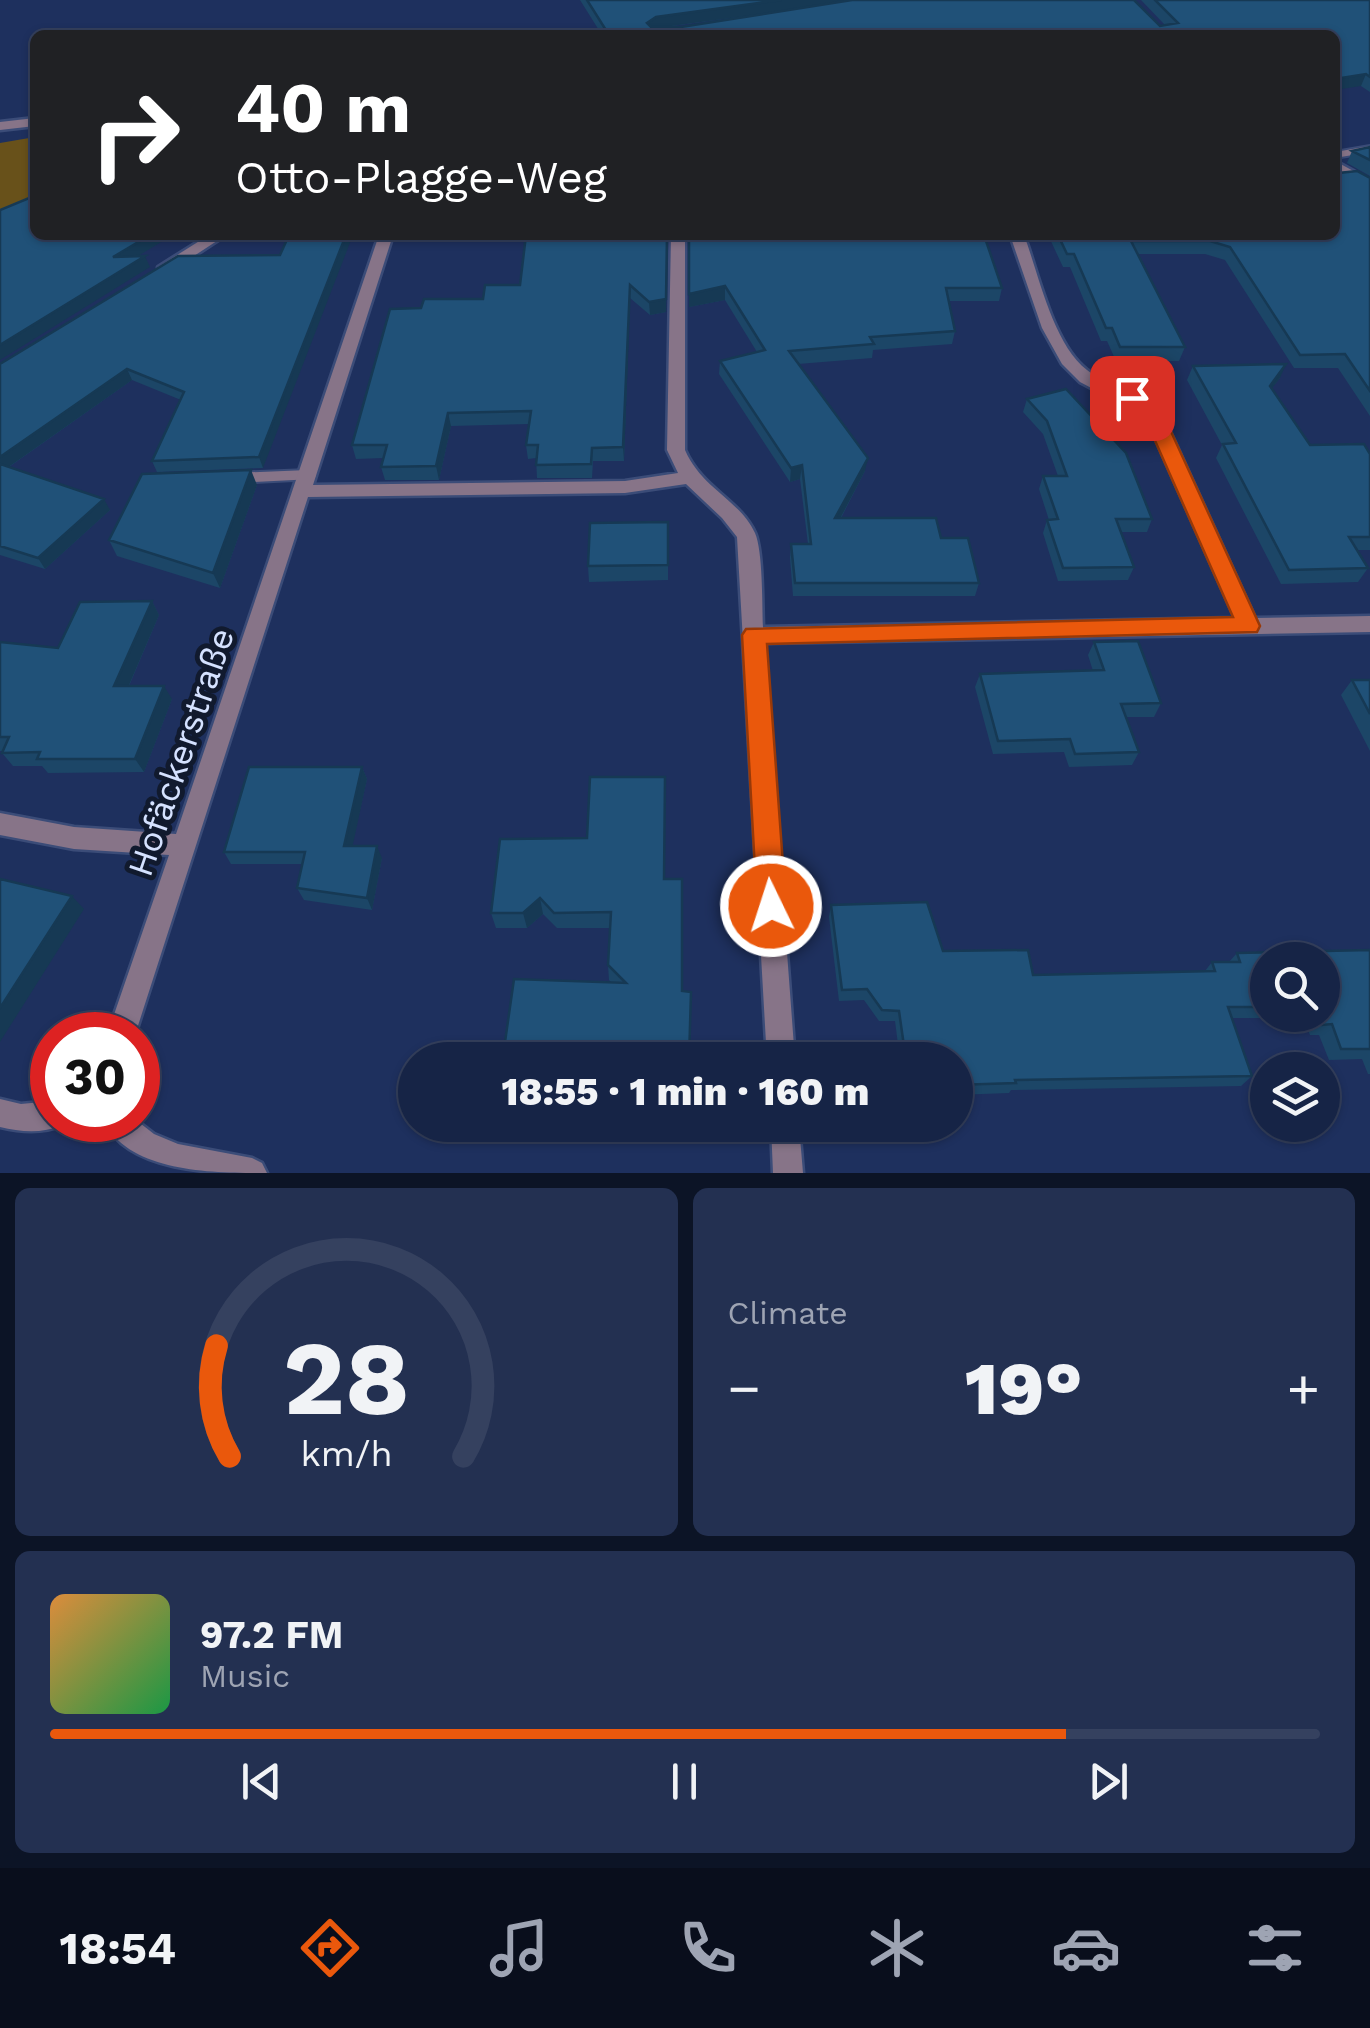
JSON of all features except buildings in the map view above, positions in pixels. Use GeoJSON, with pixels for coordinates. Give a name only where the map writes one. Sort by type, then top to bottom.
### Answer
{"type":"FeatureCollection","features":[{"type":"Feature","properties":{"kind":"street"},"geometry":{"type":"LineString","coordinates":[[0,126],[30,123]]}},
{"type":"Feature","properties":{"kind":"street"},"geometry":{"type":"LineString","coordinates":[[1340,168],[1370,186]]}},
{"type":"Feature","properties":{"kind":"street"},"geometry":{"type":"LineString","coordinates":[[147,280],[211,240]]}},
{"type":"Feature","properties":{"kind":"street","name":"Hofäckerstraße"},"geometry":{"type":"LineString","coordinates":[[129,1012],[384,240]]}},
{"type":"Feature","properties":{"kind":"street"},"geometry":{"type":"LineString","coordinates":[[678,240],[676,450],[686,478],[739,522],[747,536],[780,1042]]}},
{"type":"Feature","properties":{"kind":"street"},"geometry":{"type":"LineString","coordinates":[[1020,240],[1064,356],[1079,373],[1132,398],[1153,414],[1248,626]]}},
{"type":"Feature","properties":{"kind":"street"},"geometry":{"type":"LineString","coordinates":[[306,483],[467,492],[626,487],[686,478]]}},
{"type":"Feature","properties":{"kind":"street"},"geometry":{"type":"LineString","coordinates":[[754,635],[1370,624]]}},
{"type":"Feature","properties":{"kind":"street"},"geometry":{"type":"LineString","coordinates":[[0,824],[74,838],[184,845]]}},
{"type":"Feature","properties":{"kind":"street"},"geometry":{"type":"LineString","coordinates":[[0,1113],[30,1117]]}},
{"type":"Feature","properties":{"kind":"street"},"geometry":{"type":"LineString","coordinates":[[136,1142],[154,1152],[252,1173]]}},
{"type":"Feature","properties":{"kind":"street"},"geometry":{"type":"LineString","coordinates":[[786,1142],[788,1173]]}},
{"type":"Feature","properties":{"kind":"lane"},"geometry":{"type":"LineString","coordinates":[[1340,154],[1370,149]]}},
{"type":"Feature","properties":{"kind":"lane"},"geometry":{"type":"LineString","coordinates":[[1340,178],[1354,177]]}},
{"type":"Feature","properties":{"kind":"lane"},"geometry":{"type":"LineString","coordinates":[[210,479],[306,483]]}},
{"type":"Feature","properties":{"kind":"shaded area"},"geometry":{"type":"Polygon","coordinates":[[[30,138],[30,205],[0,220],[0,143],[30,138]]]}},
{"type":"Feature","properties":{"kind":"route"},"geometry":{"type":"LineString","coordinates":[[771,906],[754,635],[1248,626],[1182,471],[1153,414],[1132,398]]}}]}
